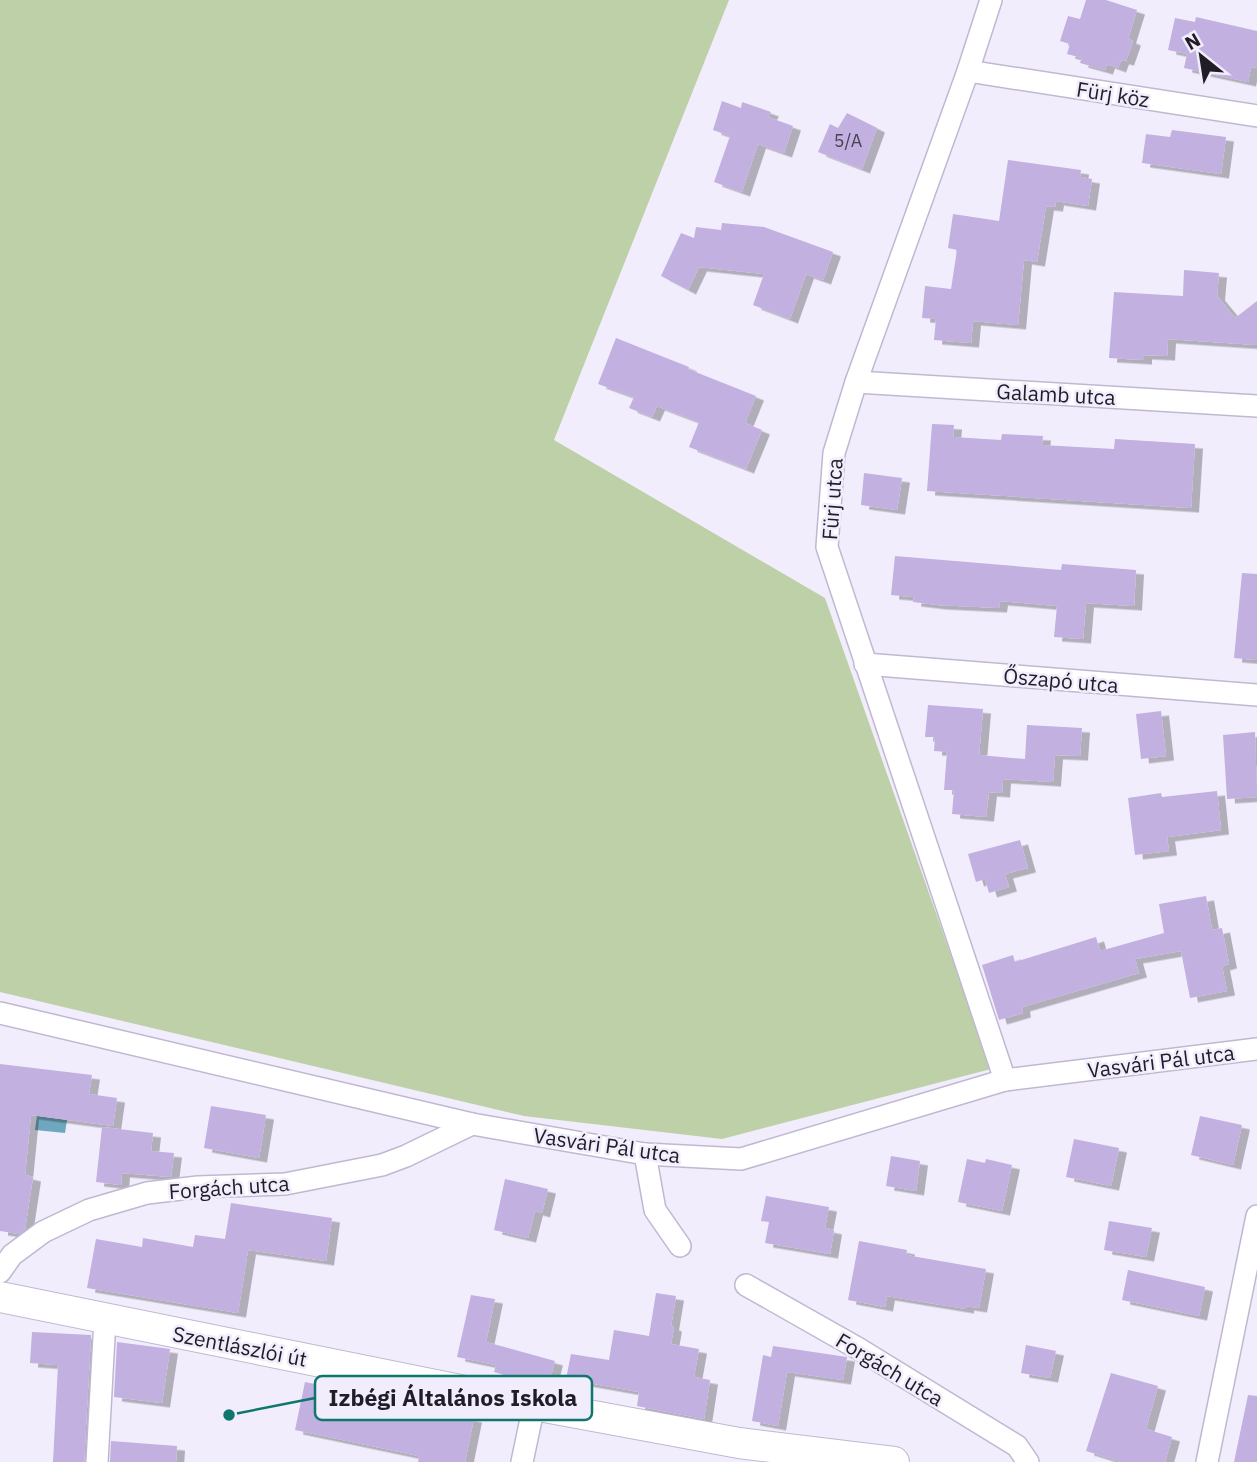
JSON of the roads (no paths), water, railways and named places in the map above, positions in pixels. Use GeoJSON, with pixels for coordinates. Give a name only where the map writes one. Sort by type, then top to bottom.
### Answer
{"type":"FeatureCollection","features":[{"type":"Feature","properties":{"kind":"main road","name":"Szentlászlói út"},"geometry":{"type":"LineString","coordinates":[[0,1297],[534,1405],[739,1443],[894,1462]]}},
{"type":"Feature","properties":{"kind":"street","name":"Fürj utca"},"geometry":{"type":"LineString","coordinates":[[991,0],[856,382],[834,453],[827,547],[1005,1080]]}},
{"type":"Feature","properties":{"kind":"street","name":"Fürj köz"},"geometry":{"type":"LineString","coordinates":[[968,71],[1257,116]]}},
{"type":"Feature","properties":{"kind":"street","name":"Galamb utca"},"geometry":{"type":"LineString","coordinates":[[856,382],[1257,406]]}},
{"type":"Feature","properties":{"kind":"street","name":"Őszapó utca"},"geometry":{"type":"LineString","coordinates":[[865,664],[1257,695]]}},
{"type":"Feature","properties":{"kind":"street","name":"Vasvári Pál utca"},"geometry":{"type":"LineString","coordinates":[[0,1013],[471,1124],[645,1154],[741,1159],[1005,1080],[1257,1049]]}},
{"type":"Feature","properties":{"kind":"street","name":"Forgách utca"},"geometry":{"type":"LineString","coordinates":[[0,1272],[12,1255],[43,1232],[89,1210],[147,1194],[198,1187],[285,1184],[382,1165],[471,1124]]}},
{"type":"Feature","properties":{"kind":"street"},"geometry":{"type":"LineString","coordinates":[[645,1154],[655,1210],[680,1246]]}},
{"type":"Feature","properties":{"kind":"street"},"geometry":{"type":"LineString","coordinates":[[1207,1462],[1257,1216]]}},
{"type":"Feature","properties":{"kind":"street","name":"Forgách utca"},"geometry":{"type":"LineString","coordinates":[[746,1285],[859,1349],[1017,1446],[1028,1462]]}},
{"type":"Feature","properties":{"kind":"street"},"geometry":{"type":"LineString","coordinates":[[97,1462],[105,1319]]}},
{"type":"Feature","properties":{"kind":"street"},"geometry":{"type":"LineString","coordinates":[[522,1462],[534,1405]]}},
{"type":"Feature","properties":{"kind":"water"},"geometry":{"type":"Polygon","coordinates":[[[37,1116],[67,1120],[65,1133],[35,1130],[37,1116]]]}},
{"type":"Feature","properties":{"kind":"place","name":"Izbégi Általános Iskola"},"geometry":{"type":"Point","coordinates":[229,1415]}}]}
